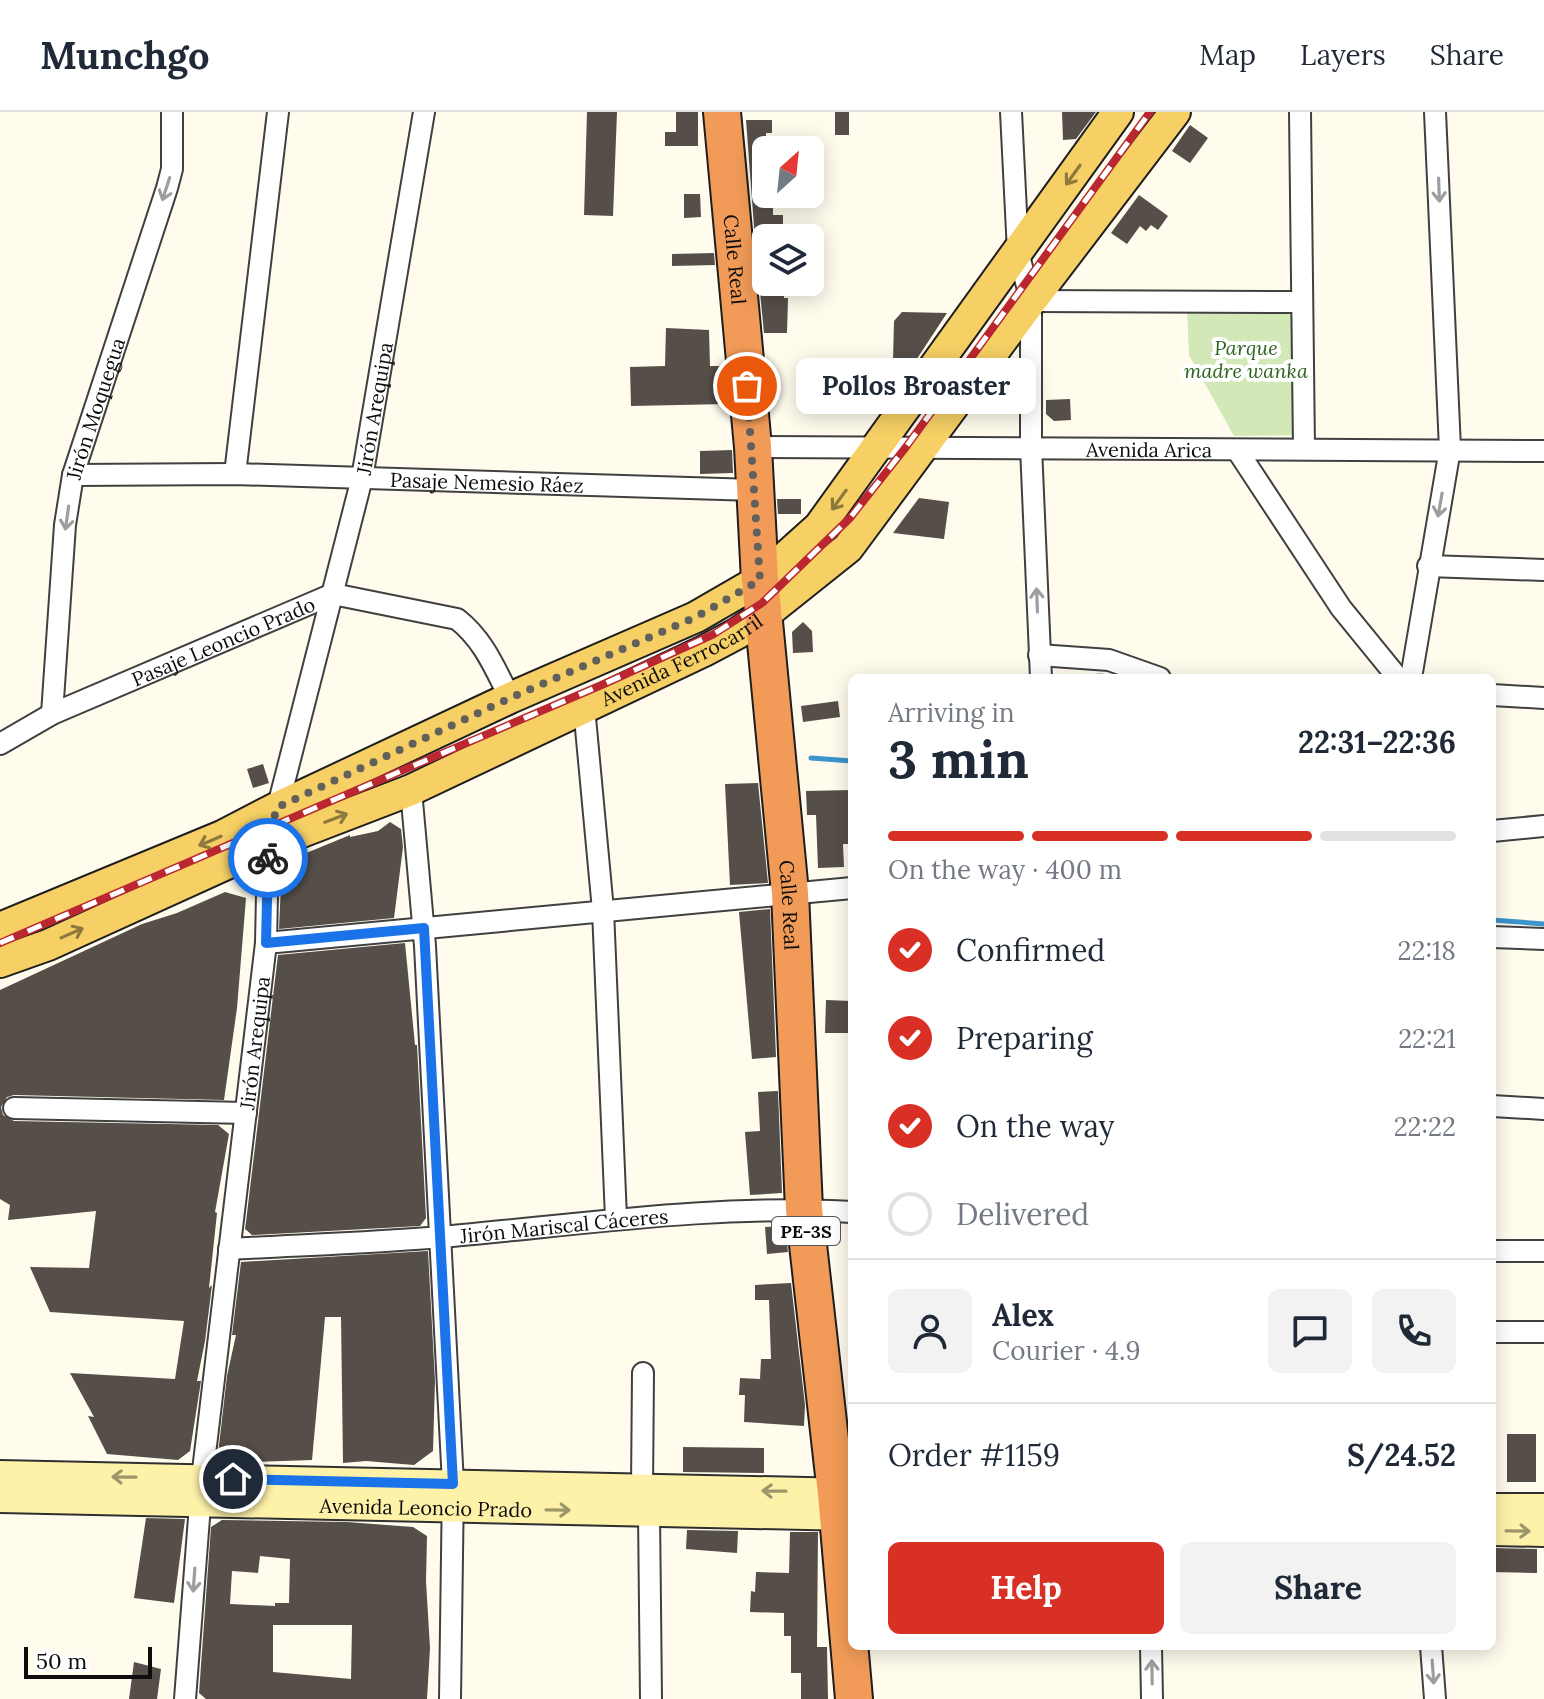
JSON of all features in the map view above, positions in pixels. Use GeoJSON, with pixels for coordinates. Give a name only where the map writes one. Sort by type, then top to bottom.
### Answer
{"type":"FeatureCollection","features":[{"type":"Feature","properties":{"kind":"highway","name":"Calle Real"},"geometry":{"type":"LineString","coordinates":[[722,112],[790,893],[804,1209],[844,1505],[848,1583]]}},
{"type":"Feature","properties":{"kind":"highway","name":"Calle Real"},"geometry":{"type":"LineString","coordinates":[[851,1650],[854,1699]]}},
{"type":"Feature","properties":{"kind":"main road","name":"Avenida Ferrocarril"},"geometry":{"type":"LineString","coordinates":[[0,962],[48,945],[268,845],[411,790],[738,633],[762,597],[879,446],[1118,112]]}},
{"type":"Feature","properties":{"kind":"main road","name":"Avenida Ferrocarril"},"geometry":{"type":"LineString","coordinates":[[1,925],[222,836],[510,698],[696,617],[762,597],[848,548],[1175,112]]}},
{"type":"Feature","properties":{"kind":"street","name":"Jirón Moquegua"},"geometry":{"type":"LineString","coordinates":[[52,714],[65,525],[73,475],[167,188],[172,169],[172,112]]}},
{"type":"Feature","properties":{"kind":"street"},"geometry":{"type":"LineString","coordinates":[[235,474],[278,112]]}},
{"type":"Feature","properties":{"kind":"street","name":"Jirón Arequipa"},"geometry":{"type":"LineString","coordinates":[[185,1699],[201,1491],[266,943],[268,845],[362,478],[424,112]]}},
{"type":"Feature","properties":{"kind":"street"},"geometry":{"type":"LineString","coordinates":[[1011,112],[1018,252],[1031,301],[1031,447],[1041,674]]}},
{"type":"Feature","properties":{"kind":"street"},"geometry":{"type":"LineString","coordinates":[[1300,112],[1304,448]]}},
{"type":"Feature","properties":{"kind":"street"},"geometry":{"type":"LineString","coordinates":[[1412,674],[1450,449],[1435,112]]}},
{"type":"Feature","properties":{"kind":"street"},"geometry":{"type":"LineString","coordinates":[[1031,301],[1302,302]]}},
{"type":"Feature","properties":{"kind":"street","name":"Avenida Arica"},"geometry":{"type":"LineString","coordinates":[[753,447],[1544,451]]}},
{"type":"Feature","properties":{"kind":"street"},"geometry":{"type":"LineString","coordinates":[[1237,450],[1341,608],[1395,674]]}},
{"type":"Feature","properties":{"kind":"street","name":"Pasaje Nemesio Ráez"},"geometry":{"type":"LineString","coordinates":[[73,475],[235,474],[755,490]]}},
{"type":"Feature","properties":{"kind":"street"},"geometry":{"type":"LineString","coordinates":[[1428,566],[1544,570]]}},
{"type":"Feature","properties":{"kind":"street","name":"Pasaje Leoncio Prado"},"geometry":{"type":"LineString","coordinates":[[0,744],[52,714],[333,594],[457,619],[482,642],[510,698]]}},
{"type":"Feature","properties":{"kind":"street"},"geometry":{"type":"LineString","coordinates":[[1039,655],[1109,660],[1149,674]]}},
{"type":"Feature","properties":{"kind":"street"},"geometry":{"type":"LineString","coordinates":[[1496,695],[1544,698]]}},
{"type":"Feature","properties":{"kind":"street"},"geometry":{"type":"LineString","coordinates":[[584,707],[603,910],[616,1218]]}},
{"type":"Feature","properties":{"kind":"street"},"geometry":{"type":"LineString","coordinates":[[411,790],[424,928],[454,1496],[450,1699]]}},
{"type":"Feature","properties":{"kind":"street"},"geometry":{"type":"LineString","coordinates":[[1496,831],[1544,826]]}},
{"type":"Feature","properties":{"kind":"street"},"geometry":{"type":"LineString","coordinates":[[266,943],[848,888]]}},
{"type":"Feature","properties":{"kind":"street"},"geometry":{"type":"LineString","coordinates":[[1496,937],[1544,939]]}},
{"type":"Feature","properties":{"kind":"street"},"geometry":{"type":"LineString","coordinates":[[1496,1106],[1544,1109]]}},
{"type":"Feature","properties":{"kind":"street"},"geometry":{"type":"LineString","coordinates":[[14,1108],[246,1113]]}},
{"type":"Feature","properties":{"kind":"street","name":"Jirón Mariscal Cáceres"},"geometry":{"type":"LineString","coordinates":[[229,1249],[440,1237],[616,1218],[804,1209],[848,1212]]}},
{"type":"Feature","properties":{"kind":"street"},"geometry":{"type":"LineString","coordinates":[[1496,1251],[1544,1251]]}},
{"type":"Feature","properties":{"kind":"street"},"geometry":{"type":"LineString","coordinates":[[1496,1332],[1544,1332]]}},
{"type":"Feature","properties":{"kind":"street"},"geometry":{"type":"LineString","coordinates":[[643,1373],[651,1699]]}},
{"type":"Feature","properties":{"kind":"street","name":"Avenida Leoncio Prado"},"geometry":{"type":"LineString","coordinates":[[0,1475],[68,1488],[844,1505]]}},
{"type":"Feature","properties":{"kind":"street","name":"Avenida Leoncio Prado"},"geometry":{"type":"LineString","coordinates":[[0,1498],[68,1488]]}},
{"type":"Feature","properties":{"kind":"street"},"geometry":{"type":"LineString","coordinates":[[1496,1508],[1544,1508]]}},
{"type":"Feature","properties":{"kind":"street"},"geometry":{"type":"LineString","coordinates":[[1496,1531],[1544,1532]]}},
{"type":"Feature","properties":{"kind":"street"},"geometry":{"type":"LineString","coordinates":[[1151,1650],[1152,1699]]}},
{"type":"Feature","properties":{"kind":"street"},"geometry":{"type":"LineString","coordinates":[[1431,1650],[1435,1699]]}},
{"type":"Feature","properties":{"kind":"green space","name":"Parque madre wanka"},"geometry":{"type":"Polygon","coordinates":[[[1187,307],[1294,309],[1296,435],[1234,436],[1189,355],[1187,307]]]}},
{"type":"Feature","properties":{"kind":"building"},"geometry":{"type":"Polygon","coordinates":[[[587,112],[617,112],[613,216],[584,215],[587,112]]]}},
{"type":"Feature","properties":{"kind":"building"},"geometry":{"type":"Polygon","coordinates":[[[676,112],[698,112],[698,146],[665,146],[665,132],[676,132],[676,112]]]}},
{"type":"Feature","properties":{"kind":"building"},"geometry":{"type":"Polygon","coordinates":[[[835,112],[849,112],[849,135],[835,135],[835,112]]]}},
{"type":"Feature","properties":{"kind":"building"},"geometry":{"type":"Polygon","coordinates":[[[1062,112],[1096,112],[1076,139],[1063,140],[1062,112]]]}},
{"type":"Feature","properties":{"kind":"building"},"geometry":{"type":"Polygon","coordinates":[[[746,120],[772,120],[772,133],[752,136],[752,200],[746,120]]]}},
{"type":"Feature","properties":{"kind":"building"},"geometry":{"type":"Polygon","coordinates":[[[1190,125],[1208,138],[1190,163],[1172,151],[1190,125]]]}},
{"type":"Feature","properties":{"kind":"building"},"geometry":{"type":"Polygon","coordinates":[[[684,194],[700,194],[701,217],[684,218],[684,194]]]}},
{"type":"Feature","properties":{"kind":"building"},"geometry":{"type":"Polygon","coordinates":[[[1139,195],[1168,216],[1158,230],[1151,225],[1146,231],[1140,226],[1127,244],[1111,233],[1139,195]]]}},
{"type":"Feature","properties":{"kind":"building"},"geometry":{"type":"Polygon","coordinates":[[[753,208],[773,208],[773,215],[783,215],[783,224],[754,224],[753,208]]]}},
{"type":"Feature","properties":{"kind":"building"},"geometry":{"type":"Polygon","coordinates":[[[714,253],[715,265],[672,266],[672,254],[714,253]]]}},
{"type":"Feature","properties":{"kind":"building"},"geometry":{"type":"Polygon","coordinates":[[[760,296],[788,298],[787,333],[764,333],[760,296]]]}},
{"type":"Feature","properties":{"kind":"building"},"geometry":{"type":"Polygon","coordinates":[[[902,312],[947,313],[905,377],[843,371],[843,361],[893,361],[894,321],[902,312]]]}},
{"type":"Feature","properties":{"kind":"building"},"geometry":{"type":"Polygon","coordinates":[[[666,328],[709,330],[710,366],[724,366],[727,404],[631,406],[630,367],[665,366],[666,328]]]}},
{"type":"Feature","properties":{"kind":"building"},"geometry":{"type":"Polygon","coordinates":[[[1070,399],[1071,420],[1054,421],[1046,414],[1046,400],[1070,399]]]}},
{"type":"Feature","properties":{"kind":"building"},"geometry":{"type":"Polygon","coordinates":[[[732,450],[733,473],[700,474],[700,451],[732,450]]]}},
{"type":"Feature","properties":{"kind":"building"},"geometry":{"type":"Polygon","coordinates":[[[919,498],[949,502],[944,539],[893,533],[919,498]]]}},
{"type":"Feature","properties":{"kind":"building"},"geometry":{"type":"Polygon","coordinates":[[[777,499],[801,499],[801,514],[778,514],[777,499]]]}},
{"type":"Feature","properties":{"kind":"building"},"geometry":{"type":"Polygon","coordinates":[[[803,622],[812,631],[813,652],[793,653],[792,632],[803,622]]]}},
{"type":"Feature","properties":{"kind":"building"},"geometry":{"type":"Polygon","coordinates":[[[838,701],[840,717],[803,722],[801,706],[838,701]]]}},
{"type":"Feature","properties":{"kind":"building"},"geometry":{"type":"Polygon","coordinates":[[[263,764],[269,783],[253,788],[247,769],[263,764]]]}},
{"type":"Feature","properties":{"kind":"building"},"geometry":{"type":"Polygon","coordinates":[[[758,783],[768,883],[730,885],[725,784],[758,783]]]}},
{"type":"Feature","properties":{"kind":"building"},"geometry":{"type":"Polygon","coordinates":[[[848,790],[848,844],[843,844],[844,867],[818,868],[816,815],[807,815],[806,791],[848,790]]]}},
{"type":"Feature","properties":{"kind":"building"},"geometry":{"type":"Polygon","coordinates":[[[390,822],[401,829],[403,847],[394,918],[279,929],[282,863],[350,835],[378,831],[390,822]]]}},
{"type":"Feature","properties":{"kind":"building"},"geometry":{"type":"Polygon","coordinates":[[[225,892],[246,898],[237,1008],[224,1100],[14,1095],[7,1097],[1,1107],[3,1115],[14,1121],[218,1125],[229,1134],[215,1212],[209,1288],[212,1285],[190,1451],[178,1460],[107,1454],[88,1416],[94,1417],[70,1373],[175,1379],[184,1321],[50,1312],[30,1267],[89,1268],[96,1211],[8,1220],[10,1205],[0,1199],[0,990],[142,924],[225,892]]]}},
{"type":"Feature","properties":{"kind":"building"},"geometry":{"type":"Polygon","coordinates":[[[770,909],[776,1057],[752,1059],[739,912],[770,909]]]}},
{"type":"Feature","properties":{"kind":"building"},"geometry":{"type":"Polygon","coordinates":[[[405,943],[417,1045],[426,1218],[420,1226],[252,1235],[245,1229],[278,955],[405,943]]]}},
{"type":"Feature","properties":{"kind":"building"},"geometry":{"type":"Polygon","coordinates":[[[826,1000],[848,1001],[848,1033],[825,1033],[826,1000]]]}},
{"type":"Feature","properties":{"kind":"building"},"geometry":{"type":"Polygon","coordinates":[[[778,1091],[782,1193],[750,1195],[745,1132],[760,1131],[758,1092],[778,1091]]]}},
{"type":"Feature","properties":{"kind":"building"},"geometry":{"type":"Polygon","coordinates":[[[785,1226],[788,1252],[767,1254],[765,1227],[785,1226]]]}},
{"type":"Feature","properties":{"kind":"building"},"geometry":{"type":"Polygon","coordinates":[[[428,1251],[435,1381],[433,1451],[414,1465],[366,1461],[343,1463],[341,1317],[325,1317],[312,1460],[225,1463],[218,1454],[227,1376],[236,1335],[232,1335],[241,1262],[428,1251]]]}},
{"type":"Feature","properties":{"kind":"building"},"geometry":{"type":"Polygon","coordinates":[[[791,1283],[805,1405],[804,1426],[744,1422],[745,1395],[739,1395],[740,1378],[760,1379],[761,1359],[771,1359],[769,1300],[755,1300],[755,1285],[791,1283]]]}},
{"type":"Feature","properties":{"kind":"building"},"geometry":{"type":"Polygon","coordinates":[[[1507,1434],[1536,1434],[1536,1482],[1507,1482],[1507,1434]]]}},
{"type":"Feature","properties":{"kind":"building"},"geometry":{"type":"Polygon","coordinates":[[[683,1447],[764,1448],[764,1473],[683,1472],[683,1447]]]}},
{"type":"Feature","properties":{"kind":"building"},"geometry":{"type":"Polygon","coordinates":[[[146,1518],[185,1519],[174,1603],[134,1598],[146,1518]]]}},
{"type":"Feature","properties":{"kind":"building"},"geometry":{"type":"Polygon","coordinates":[[[222,1520],[347,1522],[413,1527],[427,1536],[430,1648],[427,1699],[206,1699],[199,1693],[211,1527],[222,1520]],[[260,1556],[258,1573],[232,1571],[230,1604],[275,1606],[275,1603],[289,1603],[290,1559],[260,1556]],[[273,1625],[273,1672],[351,1679],[352,1625],[273,1625]]]}},
{"type":"Feature","properties":{"kind":"building"},"geometry":{"type":"Polygon","coordinates":[[[687,1530],[738,1531],[737,1553],[686,1549],[687,1530]]]}},
{"type":"Feature","properties":{"kind":"building"},"geometry":{"type":"Polygon","coordinates":[[[790,1532],[818,1532],[817,1647],[827,1647],[828,1699],[801,1699],[801,1673],[791,1673],[791,1636],[784,1636],[784,1613],[750,1612],[756,1572],[789,1573],[790,1532]]]}},
{"type":"Feature","properties":{"kind":"building"},"geometry":{"type":"Polygon","coordinates":[[[1496,1548],[1537,1549],[1537,1573],[1496,1572],[1496,1548]]]}},
{"type":"Feature","properties":{"kind":"building"},"geometry":{"type":"Polygon","coordinates":[[[134,1662],[161,1669],[157,1699],[129,1699],[134,1662]]]}},
{"type":"Feature","properties":{"kind":"waterway"},"geometry":{"type":"LineString","coordinates":[[811,758],[848,761]]}},
{"type":"Feature","properties":{"kind":"waterway"},"geometry":{"type":"LineString","coordinates":[[1496,920],[1544,924]]}},
{"type":"Feature","properties":{"kind":"railway"},"geometry":{"type":"LineString","coordinates":[[0,943],[604,684],[714,634],[762,603],[850,518],[906,447],[1150,112]]}},
{"type":"Feature","properties":{"kind":"way so far"},"geometry":{"type":"LineString","coordinates":[[268,858],[276,808],[510,698],[696,617],[760,580],[747,386]]}},
{"type":"Feature","properties":{"kind":"place","name":"Pollos Broaster"},"geometry":{"type":"Point","coordinates":[747,386]}},
{"type":"Feature","properties":{"kind":"route"},"geometry":{"type":"LineString","coordinates":[[233,1479],[453,1484],[424,928],[266,943],[268,858]]}}]}
